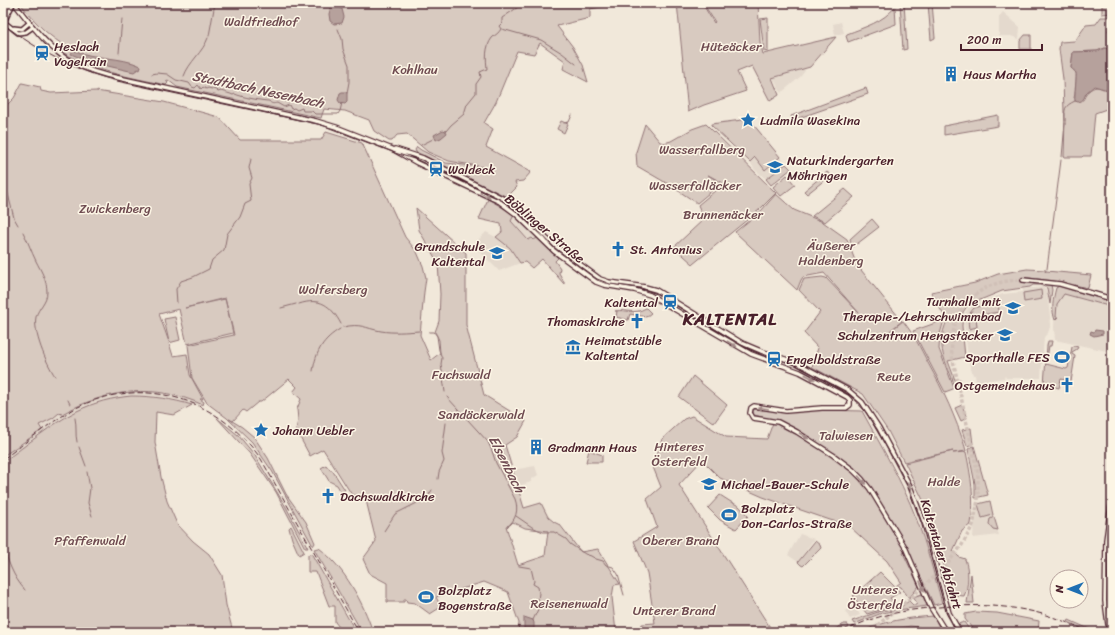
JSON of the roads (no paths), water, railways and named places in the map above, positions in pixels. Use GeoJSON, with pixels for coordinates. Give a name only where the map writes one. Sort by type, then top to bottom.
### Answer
{"type":"FeatureCollection","features":[{"type":"Feature","properties":{"kind":"highway"},"geometry":{"type":"LineString","coordinates":[[3,22],[13,3]]}},
{"type":"Feature","properties":{"kind":"main road","name":"Böblinger Straße"},"geometry":{"type":"LineString","coordinates":[[13,3],[43,39],[59,52],[78,63],[105,73],[316,119],[333,124],[336,127],[392,148],[423,158],[508,201],[525,214],[546,238],[600,279],[609,282],[656,290],[742,344],[773,355]]}},
{"type":"Feature","properties":{"kind":"main road","name":"Böblinger Straße"},"geometry":{"type":"LineString","coordinates":[[392,148],[417,163],[506,206],[523,220],[554,251],[596,282],[650,295],[751,354],[800,372],[847,396],[850,405],[846,408],[776,410],[754,406],[751,408],[750,414],[753,418],[778,422],[797,432],[833,455],[862,479],[870,489],[905,547],[931,608],[946,632]]}},
{"type":"Feature","properties":{"kind":"main road"},"geometry":{"type":"LineString","coordinates":[[1023,280],[1060,284],[1112,299]]}},
{"type":"Feature","properties":{"kind":"main road","name":"Kaltentaler Abfahrt"},"geometry":{"type":"LineString","coordinates":[[773,355],[797,363],[842,386],[866,406],[899,464],[915,500],[924,524],[948,609],[952,620],[960,632]]}},
{"type":"Feature","properties":{"kind":"main road"},"geometry":{"type":"LineString","coordinates":[[1109,632],[1105,601],[1106,547],[1112,498]]}},
{"type":"Feature","properties":{"kind":"street"},"geometry":{"type":"LineString","coordinates":[[3,22],[18,33],[26,32],[33,27]]}},
{"type":"Feature","properties":{"kind":"street"},"geometry":{"type":"LineString","coordinates":[[11,27],[22,29],[29,23]]}},
{"type":"Feature","properties":{"kind":"waterway"},"geometry":{"type":"LineString","coordinates":[[209,36],[215,3]]}},
{"type":"Feature","properties":{"kind":"waterway"},"geometry":{"type":"LineString","coordinates":[[446,131],[464,114],[467,104],[476,93],[476,84],[481,77],[480,72],[487,69],[486,57],[488,45],[492,38],[501,29],[499,26],[502,23],[502,18],[524,3]]}},
{"type":"Feature","properties":{"kind":"waterway"},"geometry":{"type":"LineString","coordinates":[[119,53],[122,19]]}},
{"type":"Feature","properties":{"kind":"waterway"},"geometry":{"type":"LineString","coordinates":[[338,29],[349,65],[349,82],[347,93]]}},
{"type":"Feature","properties":{"kind":"waterway"},"geometry":{"type":"LineString","coordinates":[[502,29],[541,40],[576,64]]}},
{"type":"Feature","properties":{"kind":"waterway"},"geometry":{"type":"LineString","coordinates":[[184,76],[208,38]]}},
{"type":"Feature","properties":{"kind":"waterway","name":"Stadtbach Nesenbach"},"geometry":{"type":"LineString","coordinates":[[152,74],[167,74],[176,80],[189,83],[195,88],[198,85],[201,89],[203,87],[206,89],[216,90],[218,92],[221,91],[252,99],[269,101],[273,104],[277,103],[284,107],[289,105],[291,109],[294,108],[297,110],[302,108],[303,111],[312,111],[315,114],[338,114],[342,103]]}},
{"type":"Feature","properties":{"kind":"waterway"},"geometry":{"type":"LineString","coordinates":[[1065,121],[1066,108],[1075,101]]}},
{"type":"Feature","properties":{"kind":"waterway"},"geometry":{"type":"LineString","coordinates":[[564,123],[569,122],[572,115]]}},
{"type":"Feature","properties":{"kind":"waterway"},"geometry":{"type":"LineString","coordinates":[[1062,157],[1065,123]]}},
{"type":"Feature","properties":{"kind":"waterway"},"geometry":{"type":"LineString","coordinates":[[421,145],[433,139]]}},
{"type":"Feature","properties":{"kind":"waterway"},"geometry":{"type":"LineString","coordinates":[[177,303],[176,289],[181,281],[209,269],[212,260],[224,250],[227,234],[240,217],[245,204],[251,201],[249,184],[252,178],[249,168],[251,159]]}},
{"type":"Feature","properties":{"kind":"waterway"},"geometry":{"type":"LineString","coordinates":[[1047,269],[1061,160]]}},
{"type":"Feature","properties":{"kind":"waterway"},"geometry":{"type":"LineString","coordinates":[[3,174],[14,218],[18,225]]}},
{"type":"Feature","properties":{"kind":"waterway"},"geometry":{"type":"LineString","coordinates":[[23,232],[46,284],[47,296],[36,317],[36,331],[41,347],[55,376]]}},
{"type":"Feature","properties":{"kind":"waterway"},"geometry":{"type":"LineString","coordinates":[[299,304],[306,302],[319,302],[324,304],[329,307],[341,324]]}},
{"type":"Feature","properties":{"kind":"waterway"},"geometry":{"type":"LineString","coordinates":[[281,308],[296,304]]}},
{"type":"Feature","properties":{"kind":"waterway"},"geometry":{"type":"LineString","coordinates":[[343,327],[359,326],[390,332],[419,331]]}},
{"type":"Feature","properties":{"kind":"waterway"},"geometry":{"type":"LineString","coordinates":[[313,371],[316,357],[321,346],[329,337],[340,329]]}},
{"type":"Feature","properties":{"kind":"waterway","name":"Elsenbach"},"geometry":{"type":"LineString","coordinates":[[429,332],[434,332],[437,336],[442,358],[441,364],[445,392]]}},
{"type":"Feature","properties":{"kind":"waterway","name":"Elsenbach"},"geometry":{"type":"LineString","coordinates":[[447,397],[488,442],[496,463],[515,499],[517,511],[515,518],[507,527]]}},
{"type":"Feature","properties":{"kind":"waterway"},"geometry":{"type":"LineString","coordinates":[[68,400],[70,404]]}},
{"type":"Feature","properties":{"kind":"waterway"},"geometry":{"type":"LineString","coordinates":[[75,418],[77,442]]}},
{"type":"Feature","properties":{"kind":"waterway"},"geometry":{"type":"LineString","coordinates":[[438,479],[439,472],[444,461],[442,453],[446,423]]}},
{"type":"Feature","properties":{"kind":"waterway"},"geometry":{"type":"LineString","coordinates":[[79,447],[86,466]]}},
{"type":"Feature","properties":{"kind":"waterway"},"geometry":{"type":"LineString","coordinates":[[87,472],[90,488],[88,503],[92,516]]}},
{"type":"Feature","properties":{"kind":"waterway"},"geometry":{"type":"LineString","coordinates":[[384,531],[395,514],[427,498],[432,490]]}},
{"type":"Feature","properties":{"kind":"waterway"},"geometry":{"type":"LineString","coordinates":[[516,516],[532,527],[543,532],[554,532],[566,539],[570,544],[585,554],[603,561],[606,565],[613,567],[618,574],[624,595]]}},
{"type":"Feature","properties":{"kind":"waterway"},"geometry":{"type":"LineString","coordinates":[[3,543],[11,568],[17,580],[25,590]]}},
{"type":"Feature","properties":{"kind":"waterway","name":"Elsenbach"},"geometry":{"type":"LineString","coordinates":[[519,566],[531,568],[534,581],[533,584],[538,587],[538,600],[541,603],[533,620]]}},
{"type":"Feature","properties":{"kind":"tunnel"},"geometry":{"type":"LineString","coordinates":[[869,632],[913,596],[947,564],[962,545],[973,525],[978,501],[978,474],[952,356],[952,339],[955,325],[961,311],[969,300],[980,291],[992,285],[1007,281],[1023,280]]}},
{"type":"Feature","properties":{"kind":"tram line"},"geometry":{"type":"LineString","coordinates":[[3,24],[30,43],[57,58],[100,76],[117,81],[322,125],[417,160],[496,197],[509,205],[527,219],[555,248],[597,279],[610,284],[641,288],[657,294],[748,349],[762,355],[794,364],[851,396],[866,412],[897,465],[912,495],[926,534],[948,614],[956,632]]}},
{"type":"Feature","properties":{"kind":"railway"},"geometry":{"type":"LineString","coordinates":[[3,459],[66,414],[76,408],[102,398],[128,393],[153,393],[178,398],[202,408],[224,421],[244,438],[261,459],[359,632]]}},
{"type":"Feature","properties":{"kind":"railway"},"geometry":{"type":"LineString","coordinates":[[843,632],[866,621],[890,614],[939,607],[959,606],[997,606],[1015,608],[1051,617],[1069,623],[1087,632]]}},
{"type":"Feature","properties":{"kind":"place","name":"Heslach Vogelrain"},"geometry":{"type":"Point","coordinates":[42,53]}},
{"type":"Feature","properties":{"kind":"place","name":"Haus Martha"},"geometry":{"type":"Point","coordinates":[951,74]}},
{"type":"Feature","properties":{"kind":"place","name":"Ludmila Wasekina"},"geometry":{"type":"Point","coordinates":[748,120]}},
{"type":"Feature","properties":{"kind":"place","name":"Naturkindergarten Möhringen"},"geometry":{"type":"Point","coordinates":[775,167]}},
{"type":"Feature","properties":{"kind":"place","name":"Waldeck"},"geometry":{"type":"Point","coordinates":[436,169]}},
{"type":"Feature","properties":{"kind":"place","name":"St. Antonius"},"geometry":{"type":"Point","coordinates":[618,249]}},
{"type":"Feature","properties":{"kind":"place","name":"Grundschule Kaltental"},"geometry":{"type":"Point","coordinates":[497,253]}},
{"type":"Feature","properties":{"kind":"place","name":"Kaltental"},"geometry":{"type":"Point","coordinates":[670,302]}},
{"type":"Feature","properties":{"kind":"place","name":"Turnhalle mit Therapie-/Lehrschwimmbad"},"geometry":{"type":"Point","coordinates":[1013,308]}},
{"type":"Feature","properties":{"kind":"place","name":"Thomaskirche"},"geometry":{"type":"Point","coordinates":[637,321]}},
{"type":"Feature","properties":{"kind":"place","name":"Schulzentrum Hengstäcker"},"geometry":{"type":"Point","coordinates":[1005,335]}},
{"type":"Feature","properties":{"kind":"place","name":"Heimatstüble Kaltental"},"geometry":{"type":"Point","coordinates":[573,347]}},
{"type":"Feature","properties":{"kind":"place","name":"Sporthalle FES"},"geometry":{"type":"Point","coordinates":[1062,357]}},
{"type":"Feature","properties":{"kind":"place","name":"Engelboldstraße"},"geometry":{"type":"Point","coordinates":[774,359]}},
{"type":"Feature","properties":{"kind":"place","name":"Ostgemeindehaus"},"geometry":{"type":"Point","coordinates":[1067,385]}},
{"type":"Feature","properties":{"kind":"place","name":"Johann Uebler"},"geometry":{"type":"Point","coordinates":[261,430]}},
{"type":"Feature","properties":{"kind":"place","name":"Gradmann Haus"},"geometry":{"type":"Point","coordinates":[536,447]}},
{"type":"Feature","properties":{"kind":"place","name":"Michael-Bauer-Schule"},"geometry":{"type":"Point","coordinates":[709,484]}},
{"type":"Feature","properties":{"kind":"place","name":"Dachswaldkirche"},"geometry":{"type":"Point","coordinates":[328,496]}},
{"type":"Feature","properties":{"kind":"place","name":"Bolzplatz Don-Carlos-Straße"},"geometry":{"type":"Point","coordinates":[729,515]}},
{"type":"Feature","properties":{"kind":"place","name":"Bolzplatz Bogenstraße"},"geometry":{"type":"Point","coordinates":[426,597]}},
{"type":"Feature","properties":{"kind":"district","name":"KALTENTAL"},"geometry":{"type":"Point","coordinates":[730,319]}},
{"type":"Feature","properties":{"kind":"park label","name":"Waldfriedhof"},"geometry":{"type":"Point","coordinates":[261,21]}},
{"type":"Feature","properties":{"kind":"park label","name":"Hüteäcker"},"geometry":{"type":"Point","coordinates":[731,46]}},
{"type":"Feature","properties":{"kind":"park label","name":"Kohlhau"},"geometry":{"type":"Point","coordinates":[415,69]}},
{"type":"Feature","properties":{"kind":"park label","name":"Wasserfallberg"},"geometry":{"type":"Point","coordinates":[702,149]}},
{"type":"Feature","properties":{"kind":"park label","name":"Wasserfalläcker"},"geometry":{"type":"Point","coordinates":[695,185]}},
{"type":"Feature","properties":{"kind":"park label","name":"Zwickenberg"},"geometry":{"type":"Point","coordinates":[115,208]}},
{"type":"Feature","properties":{"kind":"park label","name":"Brunnenäcker"},"geometry":{"type":"Point","coordinates":[723,214]}},
{"type":"Feature","properties":{"kind":"park label","name":"Äußerer Haldenberg"},"geometry":{"type":"Point","coordinates":[831,252]}},
{"type":"Feature","properties":{"kind":"park label","name":"Wolfersberg"},"geometry":{"type":"Point","coordinates":[333,289]}},
{"type":"Feature","properties":{"kind":"park label","name":"Fuchswald"},"geometry":{"type":"Point","coordinates":[461,374]}},
{"type":"Feature","properties":{"kind":"park label","name":"Reute"},"geometry":{"type":"Point","coordinates":[894,376]}},
{"type":"Feature","properties":{"kind":"park label","name":"Sandäckerwald"},"geometry":{"type":"Point","coordinates":[481,414]}},
{"type":"Feature","properties":{"kind":"park label","name":"Talwiesen"},"geometry":{"type":"Point","coordinates":[846,435]}},
{"type":"Feature","properties":{"kind":"park label","name":"Hinteres Österfeld"},"geometry":{"type":"Point","coordinates":[679,454]}},
{"type":"Feature","properties":{"kind":"park label","name":"Halde"},"geometry":{"type":"Point","coordinates":[944,481]}},
{"type":"Feature","properties":{"kind":"park label","name":"Pfaffenwald"},"geometry":{"type":"Point","coordinates":[90,540]}},
{"type":"Feature","properties":{"kind":"park label","name":"Oberer Brand"},"geometry":{"type":"Point","coordinates":[681,540]}},
{"type":"Feature","properties":{"kind":"park label","name":"Unteres Österfeld"},"geometry":{"type":"Point","coordinates":[875,596]}},
{"type":"Feature","properties":{"kind":"park label","name":"Reisenenwald"},"geometry":{"type":"Point","coordinates":[569,603]}},
{"type":"Feature","properties":{"kind":"park label","name":"Unterer Brand"},"geometry":{"type":"Point","coordinates":[674,610]}}]}
